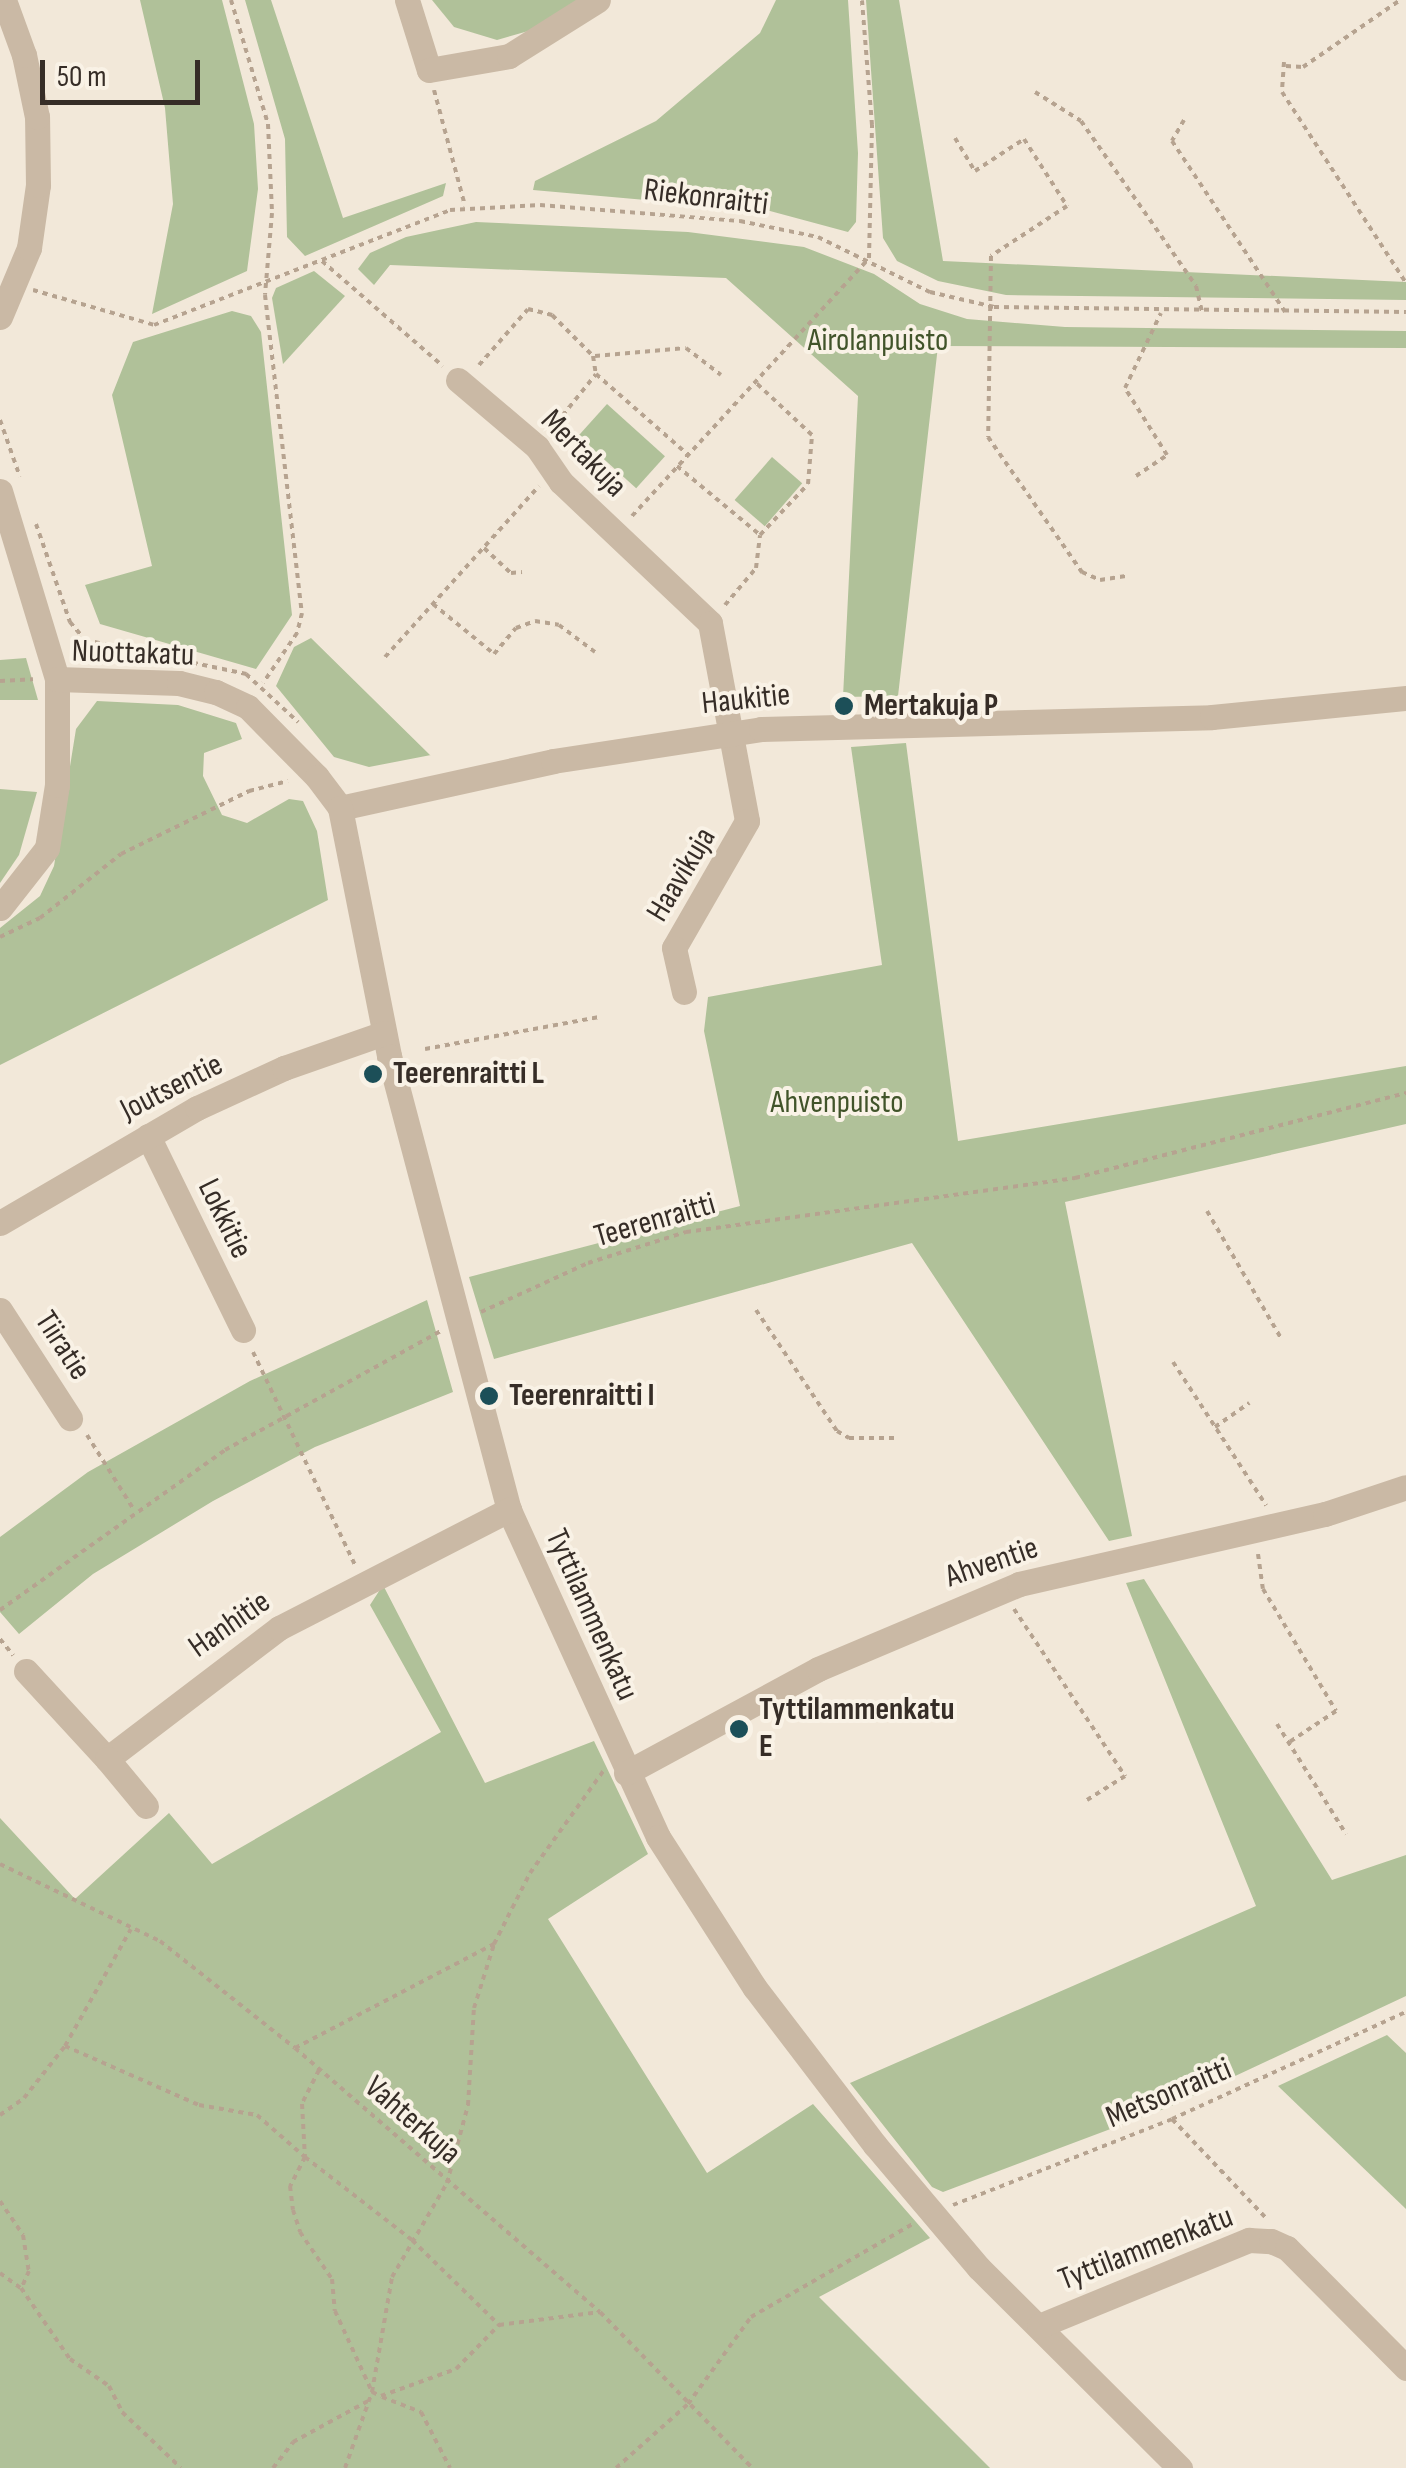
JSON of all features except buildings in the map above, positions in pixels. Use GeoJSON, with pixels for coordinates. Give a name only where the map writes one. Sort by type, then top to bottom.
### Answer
{"type":"FeatureCollection","features":[{"type":"Feature","properties":{"kind":"street"},"geometry":{"type":"LineString","coordinates":[[0,317],[29,248],[38,186],[37,117],[24,55],[4,0]]}},
{"type":"Feature","properties":{"kind":"street"},"geometry":{"type":"LineString","coordinates":[[407,0],[429,70],[510,56],[598,0]]}},
{"type":"Feature","properties":{"kind":"street","name":"Mertakuja"},"geometry":{"type":"LineString","coordinates":[[461,382],[537,448],[553,471],[710,623]]}},
{"type":"Feature","properties":{"kind":"street"},"geometry":{"type":"LineString","coordinates":[[13,492],[57,679]]}},
{"type":"Feature","properties":{"kind":"street"},"geometry":{"type":"LineString","coordinates":[[710,623],[730,732]]}},
{"type":"Feature","properties":{"kind":"street","name":"Nuottakatu"},"geometry":{"type":"LineString","coordinates":[[0,908],[47,848],[57,784],[57,679],[179,683],[232,698],[291,748],[340,808]]}},
{"type":"Feature","properties":{"kind":"street","name":"Haukitie"},"geometry":{"type":"LineString","coordinates":[[340,808],[553,761],[730,732],[1212,718],[1406,698]]}},
{"type":"Feature","properties":{"kind":"street","name":"Haavikuja"},"geometry":{"type":"LineString","coordinates":[[684,992],[674,948],[747,822],[730,732]]}},
{"type":"Feature","properties":{"kind":"street","name":"Tyttilammenkatu"},"geometry":{"type":"LineString","coordinates":[[340,808],[384,1034],[428,1217],[509,1510],[658,1837],[755,1988],[938,2211],[1040,2326],[1180,2468]]}},
{"type":"Feature","properties":{"kind":"street","name":"Joutsentie"},"geometry":{"type":"LineString","coordinates":[[0,1223],[148,1136],[284,1068],[384,1034]]}},
{"type":"Feature","properties":{"kind":"street","name":"Lokkitie"},"geometry":{"type":"LineString","coordinates":[[148,1136],[242,1330]]}},
{"type":"Feature","properties":{"kind":"street","name":"Tiiratie"},"geometry":{"type":"LineString","coordinates":[[0,1310],[70,1418]]}},
{"type":"Feature","properties":{"kind":"street","name":"Ahventie"},"geometry":{"type":"LineString","coordinates":[[622,1765],[818,1670],[1002,1591],[1258,1519],[1406,1487]]}},
{"type":"Feature","properties":{"kind":"street","name":"Hanhitie"},"geometry":{"type":"LineString","coordinates":[[107,1759],[233,1660],[363,1580],[509,1510]]}},
{"type":"Feature","properties":{"kind":"street"},"geometry":{"type":"LineString","coordinates":[[26,1670],[146,1806]]}},
{"type":"Feature","properties":{"kind":"street","name":"Tyttilammenkatu"},"geometry":{"type":"LineString","coordinates":[[1040,2326],[1249,2240],[1271,2241],[1287,2248],[1406,2368]]}},
{"type":"Feature","properties":{"kind":"path"},"geometry":{"type":"LineString","coordinates":[[231,0],[268,124],[272,213],[265,286],[302,613],[297,633],[263,683]]}},
{"type":"Feature","properties":{"kind":"path"},"geometry":{"type":"LineString","coordinates":[[616,534],[869,258],[872,125],[862,0]]}},
{"type":"Feature","properties":{"kind":"path"},"geometry":{"type":"LineString","coordinates":[[1400,0],[1303,67],[1284,64],[1282,92],[1406,284]]}},
{"type":"Feature","properties":{"kind":"path"},"geometry":{"type":"LineString","coordinates":[[429,70],[465,206]]}},
{"type":"Feature","properties":{"kind":"path"},"geometry":{"type":"LineString","coordinates":[[1034,92],[1080,121],[1196,286],[1202,312]]}},
{"type":"Feature","properties":{"kind":"path"},"geometry":{"type":"LineString","coordinates":[[1184,120],[1172,141],[1287,314]]}},
{"type":"Feature","properties":{"kind":"path"},"geometry":{"type":"LineString","coordinates":[[955,138],[975,171],[1024,139],[1067,206],[991,256],[994,307],[988,437],[1082,572],[1100,580],[1126,576]]}},
{"type":"Feature","properties":{"kind":"path","name":"Riekonraitti"},"geometry":{"type":"LineString","coordinates":[[14,284],[154,325],[265,286],[465,206],[540,205],[740,222],[818,237],[869,258],[930,292],[994,307],[1287,314],[1406,312]]}},
{"type":"Feature","properties":{"kind":"path"},"geometry":{"type":"LineString","coordinates":[[322,261],[461,382],[528,310],[552,314],[593,356],[596,374],[687,454]]}},
{"type":"Feature","properties":{"kind":"path"},"geometry":{"type":"LineString","coordinates":[[1136,476],[1168,455],[1125,388],[1161,312]]}},
{"type":"Feature","properties":{"kind":"path"},"geometry":{"type":"LineString","coordinates":[[593,356],[686,348],[721,375]]}},
{"type":"Feature","properties":{"kind":"path"},"geometry":{"type":"LineString","coordinates":[[537,448],[596,374]]}},
{"type":"Feature","properties":{"kind":"path"},"geometry":{"type":"LineString","coordinates":[[710,623],[756,568],[760,535],[808,484],[812,435],[754,380]]}},
{"type":"Feature","properties":{"kind":"path"},"geometry":{"type":"LineString","coordinates":[[0,420],[13,492]]}},
{"type":"Feature","properties":{"kind":"path"},"geometry":{"type":"LineString","coordinates":[[676,466],[760,535]]}},
{"type":"Feature","properties":{"kind":"path"},"geometry":{"type":"LineString","coordinates":[[385,657],[553,471]]}},
{"type":"Feature","properties":{"kind":"path"},"geometry":{"type":"LineString","coordinates":[[32,512],[70,622],[85,640],[218,664],[263,683],[300,725]]}},
{"type":"Feature","properties":{"kind":"path"},"geometry":{"type":"LineString","coordinates":[[484,548],[511,573],[522,572]]}},
{"type":"Feature","properties":{"kind":"path"},"geometry":{"type":"LineString","coordinates":[[433,604],[494,654],[516,628],[535,621],[559,625],[595,652]]}},
{"type":"Feature","properties":{"kind":"path"},"geometry":{"type":"LineString","coordinates":[[0,682],[57,679]]}},
{"type":"Feature","properties":{"kind":"path"},"geometry":{"type":"LineString","coordinates":[[0,937],[40,918],[151,838],[249,791],[296,778]]}},
{"type":"Feature","properties":{"kind":"path"},"geometry":{"type":"LineString","coordinates":[[425,1049],[599,1017]]}},
{"type":"Feature","properties":{"kind":"path","name":"Teerenraitti"},"geometry":{"type":"LineString","coordinates":[[0,1610],[134,1510],[282,1417],[457,1323],[588,1264],[686,1232],[1075,1178],[1406,1094]]}},
{"type":"Feature","properties":{"kind":"path"},"geometry":{"type":"LineString","coordinates":[[1206,1211],[1282,1340]]}},
{"type":"Feature","properties":{"kind":"path"},"geometry":{"type":"LineString","coordinates":[[756,1310],[837,1431],[849,1438],[899,1438]]}},
{"type":"Feature","properties":{"kind":"path"},"geometry":{"type":"LineString","coordinates":[[242,1330],[363,1580]]}},
{"type":"Feature","properties":{"kind":"path"},"geometry":{"type":"LineString","coordinates":[[1173,1362],[1216,1427],[1258,1519],[1263,1588],[1336,1712],[1288,1743]]}},
{"type":"Feature","properties":{"kind":"path"},"geometry":{"type":"LineString","coordinates":[[1216,1427],[1250,1403]]}},
{"type":"Feature","properties":{"kind":"path"},"geometry":{"type":"LineString","coordinates":[[70,1418],[134,1510]]}},
{"type":"Feature","properties":{"kind":"path"},"geometry":{"type":"LineString","coordinates":[[1002,1591],[1124,1776],[1087,1800]]}},
{"type":"Feature","properties":{"kind":"path"},"geometry":{"type":"LineString","coordinates":[[1277,1724],[1346,1834]]}},
{"type":"Feature","properties":{"kind":"path"},"geometry":{"type":"LineString","coordinates":[[344,2468],[372,2392],[392,2276],[448,2183],[468,2105],[474,2008],[494,1944],[530,1873],[592,1780],[622,1765]]}},
{"type":"Feature","properties":{"kind":"path","name":"Vahterkuja"},"geometry":{"type":"LineString","coordinates":[[0,1864],[160,1940],[295,2048],[600,2312],[752,2468]]}},
{"type":"Feature","properties":{"kind":"path"},"geometry":{"type":"LineString","coordinates":[[0,2115],[24,2098],[65,2046],[132,1927]]}},
{"type":"Feature","properties":{"kind":"path"},"geometry":{"type":"LineString","coordinates":[[295,2048],[494,1944]]}},
{"type":"Feature","properties":{"kind":"path","name":"Metsonraitti"},"geometry":{"type":"LineString","coordinates":[[616,2468],[688,2404],[752,2317],[785,2292],[938,2211],[1172,2119],[1406,2012]]}},
{"type":"Feature","properties":{"kind":"path"},"geometry":{"type":"LineString","coordinates":[[65,2046],[199,2104],[256,2116],[412,2240],[499,2325]]}},
{"type":"Feature","properties":{"kind":"path"},"geometry":{"type":"LineString","coordinates":[[320,2070],[302,2104],[305,2157],[290,2186],[296,2221],[332,2279],[335,2310],[372,2392],[421,2412],[450,2468]]}},
{"type":"Feature","properties":{"kind":"path"},"geometry":{"type":"LineString","coordinates":[[1172,2119],[1270,2222],[1271,2241]]}},
{"type":"Feature","properties":{"kind":"path"},"geometry":{"type":"LineString","coordinates":[[0,2201],[24,2235],[30,2272],[21,2288]]}},
{"type":"Feature","properties":{"kind":"path"},"geometry":{"type":"LineString","coordinates":[[0,2273],[21,2288],[70,2359],[109,2386],[122,2412],[182,2468]]}},
{"type":"Feature","properties":{"kind":"path"},"geometry":{"type":"LineString","coordinates":[[380,2396],[456,2369],[499,2325],[600,2312]]}},
{"type":"Feature","properties":{"kind":"path"},"geometry":{"type":"LineString","coordinates":[[273,2468],[294,2442],[368,2402]]}},
{"type":"Feature","properties":{"kind":"green space"},"geometry":{"type":"Polygon","coordinates":[[[140,0],[222,0],[254,124],[258,189],[247,271],[152,314],[173,204],[165,108],[140,0]]]}},
{"type":"Feature","properties":{"kind":"green space"},"geometry":{"type":"Polygon","coordinates":[[[245,0],[271,0],[343,218],[446,183],[443,196],[305,256],[287,237],[285,139],[245,0]]]}},
{"type":"Feature","properties":{"kind":"green space"},"geometry":{"type":"Polygon","coordinates":[[[432,0],[583,0],[532,30],[497,40],[454,27],[432,0]]]}},
{"type":"Feature","properties":{"kind":"green space","name":"Airolanpuisto"},"geometry":{"type":"Polygon","coordinates":[[[776,0],[848,0],[858,153],[856,222],[848,232],[770,211],[533,190],[535,181],[656,121],[760,33],[776,0]]]}},
{"type":"Feature","properties":{"kind":"green space","name":"Airolanpuisto"},"geometry":{"type":"Polygon","coordinates":[[[866,0],[899,0],[943,261],[1406,282],[1406,300],[1006,295],[938,281],[897,261],[883,238],[866,0]]]}},
{"type":"Feature","properties":{"kind":"green space","name":"Airolanpuisto"},"geometry":{"type":"Polygon","coordinates":[[[476,222],[688,232],[804,247],[874,274],[920,304],[967,319],[1065,327],[1406,331],[1406,348],[938,346],[898,696],[843,697],[858,396],[726,278],[390,265],[374,285],[358,269],[370,253],[406,237],[476,222]]]}},
{"type":"Feature","properties":{"kind":"green space"},"geometry":{"type":"Polygon","coordinates":[[[314,271],[345,296],[283,364],[272,298],[276,288],[314,271]]]}},
{"type":"Feature","properties":{"kind":"green space"},"geometry":{"type":"Polygon","coordinates":[[[232,311],[251,316],[261,332],[292,615],[256,669],[100,624],[85,585],[152,566],[112,395],[133,342],[232,311]]]}},
{"type":"Feature","properties":{"kind":"green space"},"geometry":{"type":"Polygon","coordinates":[[[607,404],[665,456],[636,488],[578,436],[607,404]]]}},
{"type":"Feature","properties":{"kind":"green space"},"geometry":{"type":"Polygon","coordinates":[[[772,457],[802,483],[765,526],[735,500],[772,457]]]}},
{"type":"Feature","properties":{"kind":"green space"},"geometry":{"type":"Polygon","coordinates":[[[311,638],[431,755],[369,767],[334,757],[276,686],[294,647],[311,638]]]}},
{"type":"Feature","properties":{"kind":"green space"},"geometry":{"type":"Polygon","coordinates":[[[26,658],[38,700],[0,700],[0,660],[26,658]]]}},
{"type":"Feature","properties":{"kind":"green space"},"geometry":{"type":"Polygon","coordinates":[[[97,701],[178,705],[236,723],[242,739],[204,753],[203,776],[222,815],[247,823],[289,799],[303,801],[317,831],[328,900],[0,1065],[0,928],[40,896],[54,866],[76,729],[97,701]]]}},
{"type":"Feature","properties":{"kind":"green space","name":"Ahvenpuisto"},"geometry":{"type":"Polygon","coordinates":[[[906,743],[958,1141],[1406,1066],[1406,1124],[1065,1202],[1132,1536],[1109,1541],[912,1243],[494,1359],[469,1277],[740,1206],[704,1031],[708,997],[882,965],[851,747],[906,743]]]}},
{"type":"Feature","properties":{"kind":"green space"},"geometry":{"type":"Polygon","coordinates":[[[0,789],[37,792],[19,855],[0,883],[0,789]]]}},
{"type":"Feature","properties":{"kind":"green space"},"geometry":{"type":"Polygon","coordinates":[[[427,1300],[453,1392],[315,1447],[213,1501],[93,1574],[19,1634],[0,1612],[0,1537],[88,1472],[250,1381],[427,1300]]]}},
{"type":"Feature","properties":{"kind":"green space"},"geometry":{"type":"Polygon","coordinates":[[[1144,1579],[1332,1880],[1406,1855],[1406,1996],[1169,2107],[943,2192],[932,2187],[850,2083],[1256,1906],[1126,1583],[1144,1579]]]}},
{"type":"Feature","properties":{"kind":"green space"},"geometry":{"type":"Polygon","coordinates":[[[383,1585],[485,1783],[594,1741],[648,1854],[548,1919],[707,2173],[813,2104],[930,2238],[819,2297],[990,2468],[0,2468],[0,1818],[75,1899],[169,1813],[212,1864],[441,1732],[370,1605],[383,1585]]]}},
{"type":"Feature","properties":{"kind":"green space"},"geometry":{"type":"Polygon","coordinates":[[[1387,2035],[1406,2053],[1406,2209],[1278,2086],[1387,2035]]]}},
{"type":"Feature","properties":{"kind":"place","name":"Mertakuja P"},"geometry":{"type":"Point","coordinates":[844,706]}},
{"type":"Feature","properties":{"kind":"place","name":"Teerenraitti L"},"geometry":{"type":"Point","coordinates":[373,1074]}},
{"type":"Feature","properties":{"kind":"place","name":"Teerenraitti I"},"geometry":{"type":"Point","coordinates":[489,1396]}},
{"type":"Feature","properties":{"kind":"place","name":"Tyttilammenkatu E"},"geometry":{"type":"Point","coordinates":[739,1729]}}]}
